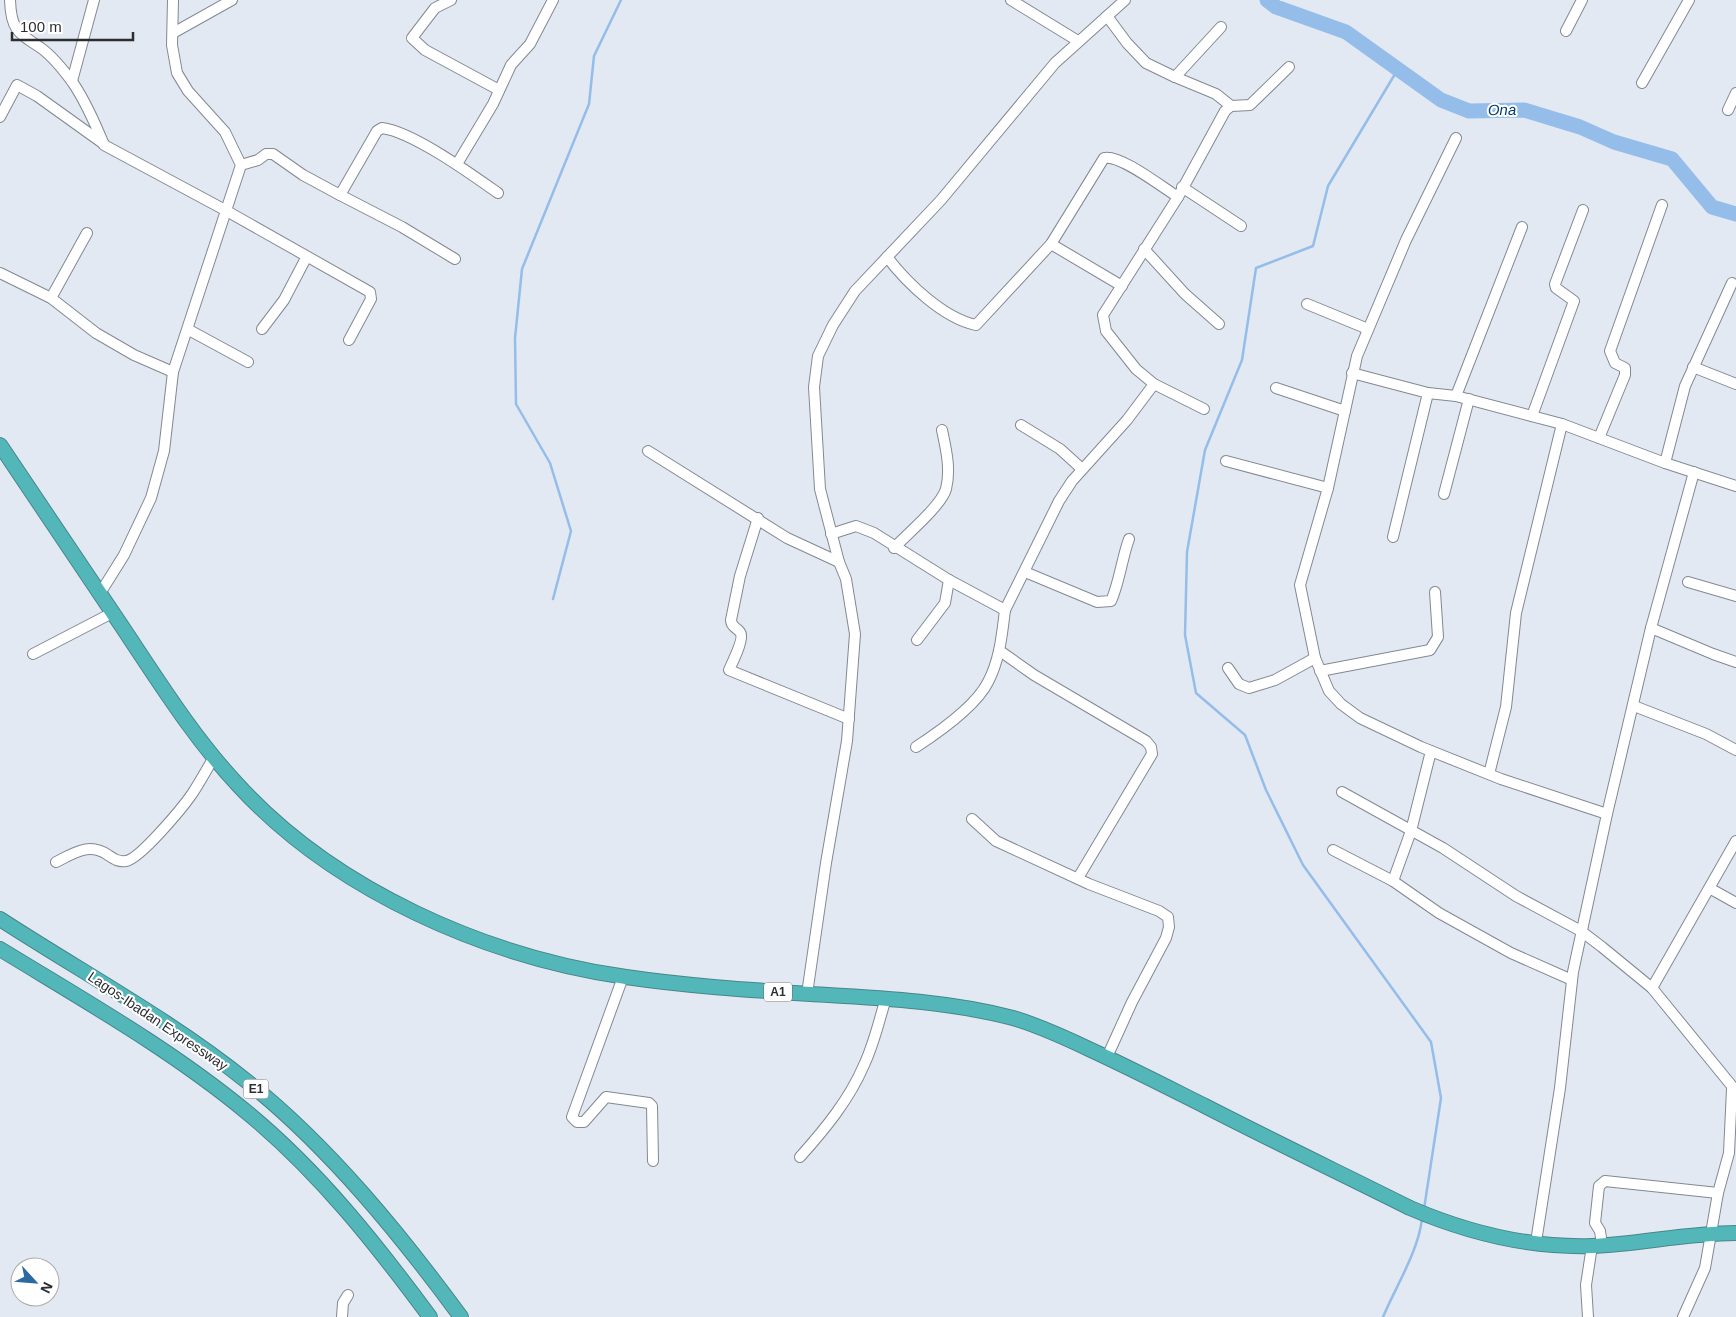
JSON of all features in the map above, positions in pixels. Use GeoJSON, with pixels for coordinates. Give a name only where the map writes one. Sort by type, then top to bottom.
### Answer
{"type":"FeatureCollection","features":[{"type":"Feature","properties":{"kind":"highway","name":"A1"},"geometry":{"type":"LineString","coordinates":[[0,446],[99,595],[214,757],[263,811],[302,845],[380,894],[434,920],[535,958],[623,977],[807,994],[886,998],[962,1007],[1017,1019],[1107,1057],[1436,1219],[1520,1242],[1597,1245],[1710,1233],[1736,1233]]}},
{"type":"Feature","properties":{"kind":"highway","name":"Lagos-Ibadan Expressway"},"geometry":{"type":"LineString","coordinates":[[0,919],[161,1020],[205,1050],[262,1094],[358,1190],[434,1280],[462,1317]]}},
{"type":"Feature","properties":{"kind":"highway","name":"Lagos-Ibadan Expressway"},"geometry":{"type":"LineString","coordinates":[[0,949],[155,1044],[250,1115],[327,1188],[365,1231],[430,1317]]}},
{"type":"Feature","properties":{"kind":"street"},"geometry":{"type":"LineString","coordinates":[[10,0],[11,19],[23,38],[42,49],[72,82],[92,115],[104,145]]}},
{"type":"Feature","properties":{"kind":"street"},"geometry":{"type":"LineString","coordinates":[[72,82],[94,0]]}},
{"type":"Feature","properties":{"kind":"street"},"geometry":{"type":"LineString","coordinates":[[99,595],[124,555],[151,498],[164,450],[173,372],[189,330],[225,210],[241,165],[225,132],[188,91],[177,72],[173,33],[174,0]]}},
{"type":"Feature","properties":{"kind":"street"},"geometry":{"type":"LineString","coordinates":[[173,33],[232,0]]}},
{"type":"Feature","properties":{"kind":"street"},"geometry":{"type":"LineString","coordinates":[[451,0],[434,4],[412,38],[425,50],[499,90]]}},
{"type":"Feature","properties":{"kind":"street"},"geometry":{"type":"LineString","coordinates":[[457,164],[511,65],[530,44],[553,0]]}},
{"type":"Feature","properties":{"kind":"street"},"geometry":{"type":"LineString","coordinates":[[1011,0],[1078,41]]}},
{"type":"Feature","properties":{"kind":"street"},"geometry":{"type":"LineString","coordinates":[[807,994],[849,719],[855,634],[846,579],[839,562],[820,489],[814,387],[818,356],[833,325],[855,291],[941,200],[1055,63],[1125,0]]}},
{"type":"Feature","properties":{"kind":"street"},"geometry":{"type":"LineString","coordinates":[[1566,31],[1582,0]]}},
{"type":"Feature","properties":{"kind":"street"},"geometry":{"type":"LineString","coordinates":[[1642,83],[1689,0]]}},
{"type":"Feature","properties":{"kind":"street"},"geometry":{"type":"LineString","coordinates":[[1107,16],[1138,56],[1146,63],[1216,94],[1231,106],[1250,105],[1289,67]]}},
{"type":"Feature","properties":{"kind":"street"},"geometry":{"type":"LineString","coordinates":[[1175,77],[1221,27]]}},
{"type":"Feature","properties":{"kind":"street"},"geometry":{"type":"LineString","coordinates":[[0,117],[17,85],[37,96],[104,145],[225,210],[306,258],[370,292],[371,298],[349,340]]}},
{"type":"Feature","properties":{"kind":"street"},"geometry":{"type":"LineString","coordinates":[[1728,110],[1736,93]]}},
{"type":"Feature","properties":{"kind":"street"},"geometry":{"type":"LineString","coordinates":[[1204,409],[1154,384],[1136,369],[1106,331],[1104,315],[1178,197],[1219,120],[1231,106]]}},
{"type":"Feature","properties":{"kind":"street"},"geometry":{"type":"LineString","coordinates":[[340,195],[377,131],[382,128],[405,135],[457,164],[498,193]]}},
{"type":"Feature","properties":{"kind":"street"},"geometry":{"type":"LineString","coordinates":[[1456,138],[1406,240],[1368,328],[1352,373],[1328,488],[1300,585],[1315,658],[1329,690],[1341,704],[1360,718],[1431,751],[1489,774],[1607,814]]}},
{"type":"Feature","properties":{"kind":"street"},"geometry":{"type":"LineString","coordinates":[[241,165],[258,160],[266,154],[273,154],[303,175],[402,227],[455,259]]}},
{"type":"Feature","properties":{"kind":"street"},"geometry":{"type":"LineString","coordinates":[[888,257],[917,292],[951,314],[976,325],[1050,244],[1104,158],[1110,156],[1122,162],[1178,197]]}},
{"type":"Feature","properties":{"kind":"street"},"geometry":{"type":"LineString","coordinates":[[1182,187],[1241,226]]}},
{"type":"Feature","properties":{"kind":"street"},"geometry":{"type":"LineString","coordinates":[[1599,438],[1625,375],[1625,368],[1615,363],[1610,352],[1662,205]]}},
{"type":"Feature","properties":{"kind":"street"},"geometry":{"type":"LineString","coordinates":[[1532,416],[1548,368],[1573,305],[1572,297],[1556,288],[1555,284],[1583,210]]}},
{"type":"Feature","properties":{"kind":"street"},"geometry":{"type":"LineString","coordinates":[[1456,396],[1522,227]]}},
{"type":"Feature","properties":{"kind":"street"},"geometry":{"type":"LineString","coordinates":[[51,298],[87,232]]}},
{"type":"Feature","properties":{"kind":"street"},"geometry":{"type":"LineString","coordinates":[[1050,244],[1122,286]]}},
{"type":"Feature","properties":{"kind":"street"},"geometry":{"type":"LineString","coordinates":[[1144,249],[1186,294],[1219,324]]}},
{"type":"Feature","properties":{"kind":"street"},"geometry":{"type":"LineString","coordinates":[[262,329],[284,300],[306,258]]}},
{"type":"Feature","properties":{"kind":"street"},"geometry":{"type":"LineString","coordinates":[[0,273],[51,298],[96,334],[134,355],[173,372]]}},
{"type":"Feature","properties":{"kind":"street"},"geometry":{"type":"LineString","coordinates":[[1665,462],[1685,386],[1732,283]]}},
{"type":"Feature","properties":{"kind":"street"},"geometry":{"type":"LineString","coordinates":[[1307,304],[1368,328]]}},
{"type":"Feature","properties":{"kind":"street"},"geometry":{"type":"LineString","coordinates":[[189,330],[220,345],[248,362]]}},
{"type":"Feature","properties":{"kind":"street"},"geometry":{"type":"LineString","coordinates":[[1693,367],[1736,384]]}},
{"type":"Feature","properties":{"kind":"street"},"geometry":{"type":"LineString","coordinates":[[1352,373],[1428,392],[1456,396],[1562,424],[1736,486]]}},
{"type":"Feature","properties":{"kind":"street"},"geometry":{"type":"LineString","coordinates":[[916,747],[960,715],[988,683],[1000,651],[1005,610],[1059,501],[1082,470],[1127,420],[1154,384]]}},
{"type":"Feature","properties":{"kind":"street"},"geometry":{"type":"LineString","coordinates":[[1276,388],[1345,411]]}},
{"type":"Feature","properties":{"kind":"street"},"geometry":{"type":"LineString","coordinates":[[1393,537],[1428,392]]}},
{"type":"Feature","properties":{"kind":"street"},"geometry":{"type":"LineString","coordinates":[[1444,494],[1468,399]]}},
{"type":"Feature","properties":{"kind":"street"},"geometry":{"type":"LineString","coordinates":[[1489,774],[1506,707],[1516,613],[1562,424]]}},
{"type":"Feature","properties":{"kind":"street"},"geometry":{"type":"LineString","coordinates":[[1021,425],[1060,449],[1082,470]]}},
{"type":"Feature","properties":{"kind":"street"},"geometry":{"type":"LineString","coordinates":[[894,548],[940,500],[946,490],[947,453],[942,430]]}},
{"type":"Feature","properties":{"kind":"street"},"geometry":{"type":"LineString","coordinates":[[648,451],[720,498],[758,518],[787,538],[839,562]]}},
{"type":"Feature","properties":{"kind":"street"},"geometry":{"type":"LineString","coordinates":[[1226,462],[1328,488]]}},
{"type":"Feature","properties":{"kind":"street"},"geometry":{"type":"LineString","coordinates":[[1536,1242],[1560,1088],[1572,980],[1582,931],[1607,814],[1652,628],[1694,472]]}},
{"type":"Feature","properties":{"kind":"street"},"geometry":{"type":"LineString","coordinates":[[758,518],[740,576],[730,620],[730,624],[742,635],[729,670],[849,719]]}},
{"type":"Feature","properties":{"kind":"street"},"geometry":{"type":"LineString","coordinates":[[831,534],[856,526],[874,533],[894,548],[948,580],[1005,610]]}},
{"type":"Feature","properties":{"kind":"street"},"geometry":{"type":"LineString","coordinates":[[1025,572],[1097,602],[1111,601],[1129,539]]}},
{"type":"Feature","properties":{"kind":"street"},"geometry":{"type":"LineString","coordinates":[[917,640],[945,603],[948,580]]}},
{"type":"Feature","properties":{"kind":"street"},"geometry":{"type":"LineString","coordinates":[[1688,582],[1736,596]]}},
{"type":"Feature","properties":{"kind":"street"},"geometry":{"type":"LineString","coordinates":[[1320,671],[1430,650],[1438,636],[1435,592]]}},
{"type":"Feature","properties":{"kind":"street"},"geometry":{"type":"LineString","coordinates":[[33,654],[112,613]]}},
{"type":"Feature","properties":{"kind":"street"},"geometry":{"type":"LineString","coordinates":[[1652,628],[1736,662]]}},
{"type":"Feature","properties":{"kind":"street"},"geometry":{"type":"LineString","coordinates":[[1000,651],[1034,675],[1146,741],[1151,747],[1152,754],[1078,878]]}},
{"type":"Feature","properties":{"kind":"street"},"geometry":{"type":"LineString","coordinates":[[1228,668],[1239,684],[1249,688],[1275,680],[1315,658]]}},
{"type":"Feature","properties":{"kind":"street"},"geometry":{"type":"LineString","coordinates":[[1634,706],[1706,734],[1736,750]]}},
{"type":"Feature","properties":{"kind":"street"},"geometry":{"type":"LineString","coordinates":[[1393,881],[1411,831],[1431,751]]}},
{"type":"Feature","properties":{"kind":"street"},"geometry":{"type":"LineString","coordinates":[[56,862],[83,849],[100,849],[118,861],[128,861],[155,839],[192,794],[214,757]]}},
{"type":"Feature","properties":{"kind":"street"},"geometry":{"type":"LineString","coordinates":[[1342,792],[1443,848],[1516,896],[1582,931],[1652,988],[1734,1090],[1733,1129],[1729,1154],[1718,1192],[1705,1268],[1683,1317]]}},
{"type":"Feature","properties":{"kind":"street"},"geometry":{"type":"LineString","coordinates":[[972,819],[996,841],[1078,878],[1159,911],[1168,917],[1169,928],[1166,938],[1132,1002],[1107,1057]]}},
{"type":"Feature","properties":{"kind":"street"},"geometry":{"type":"LineString","coordinates":[[1652,988],[1736,841]]}},
{"type":"Feature","properties":{"kind":"street"},"geometry":{"type":"LineString","coordinates":[[1333,850],[1393,881],[1439,913],[1495,944],[1572,980]]}},
{"type":"Feature","properties":{"kind":"street"},"geometry":{"type":"LineString","coordinates":[[1710,889],[1736,904]]}},
{"type":"Feature","properties":{"kind":"street"},"geometry":{"type":"LineString","coordinates":[[623,977],[572,1117],[574,1120],[584,1122],[601,1100],[610,1096],[649,1103],[654,1114],[653,1161]]}},
{"type":"Feature","properties":{"kind":"street"},"geometry":{"type":"LineString","coordinates":[[800,1157],[825,1130],[852,1089],[864,1065],[886,998]]}},
{"type":"Feature","properties":{"kind":"street"},"geometry":{"type":"LineString","coordinates":[[1588,1317],[1586,1285],[1597,1245],[1595,1214],[1599,1186],[1605,1181],[1718,1192]]}},
{"type":"Feature","properties":{"kind":"street"},"geometry":{"type":"LineString","coordinates":[[342,1317],[343,1303],[348,1295]]}},
{"type":"Feature","properties":{"kind":"waterway"},"geometry":{"type":"LineString","coordinates":[[553,599],[571,531],[550,463],[516,404],[515,338],[522,269],[589,104],[594,56],[621,0]]}},
{"type":"Feature","properties":{"kind":"waterway","name":"Ona"},"geometry":{"type":"LineString","coordinates":[[1267,0],[1276,7],[1346,32],[1441,100],[1469,111],[1524,110],[1580,127],[1614,142],[1672,159],[1712,207],[1736,214]]}},
{"type":"Feature","properties":{"kind":"waterway"},"geometry":{"type":"LineString","coordinates":[[1398,69],[1328,186],[1313,246],[1256,268],[1242,360],[1205,450],[1187,552],[1185,635],[1196,693],[1245,735],[1266,790],[1303,865],[1431,1042],[1441,1098],[1424,1209]]}},
{"type":"Feature","properties":{"kind":"waterway"},"geometry":{"type":"LineString","coordinates":[[1383,1317],[1416,1244],[1422,1219]]}}]}
